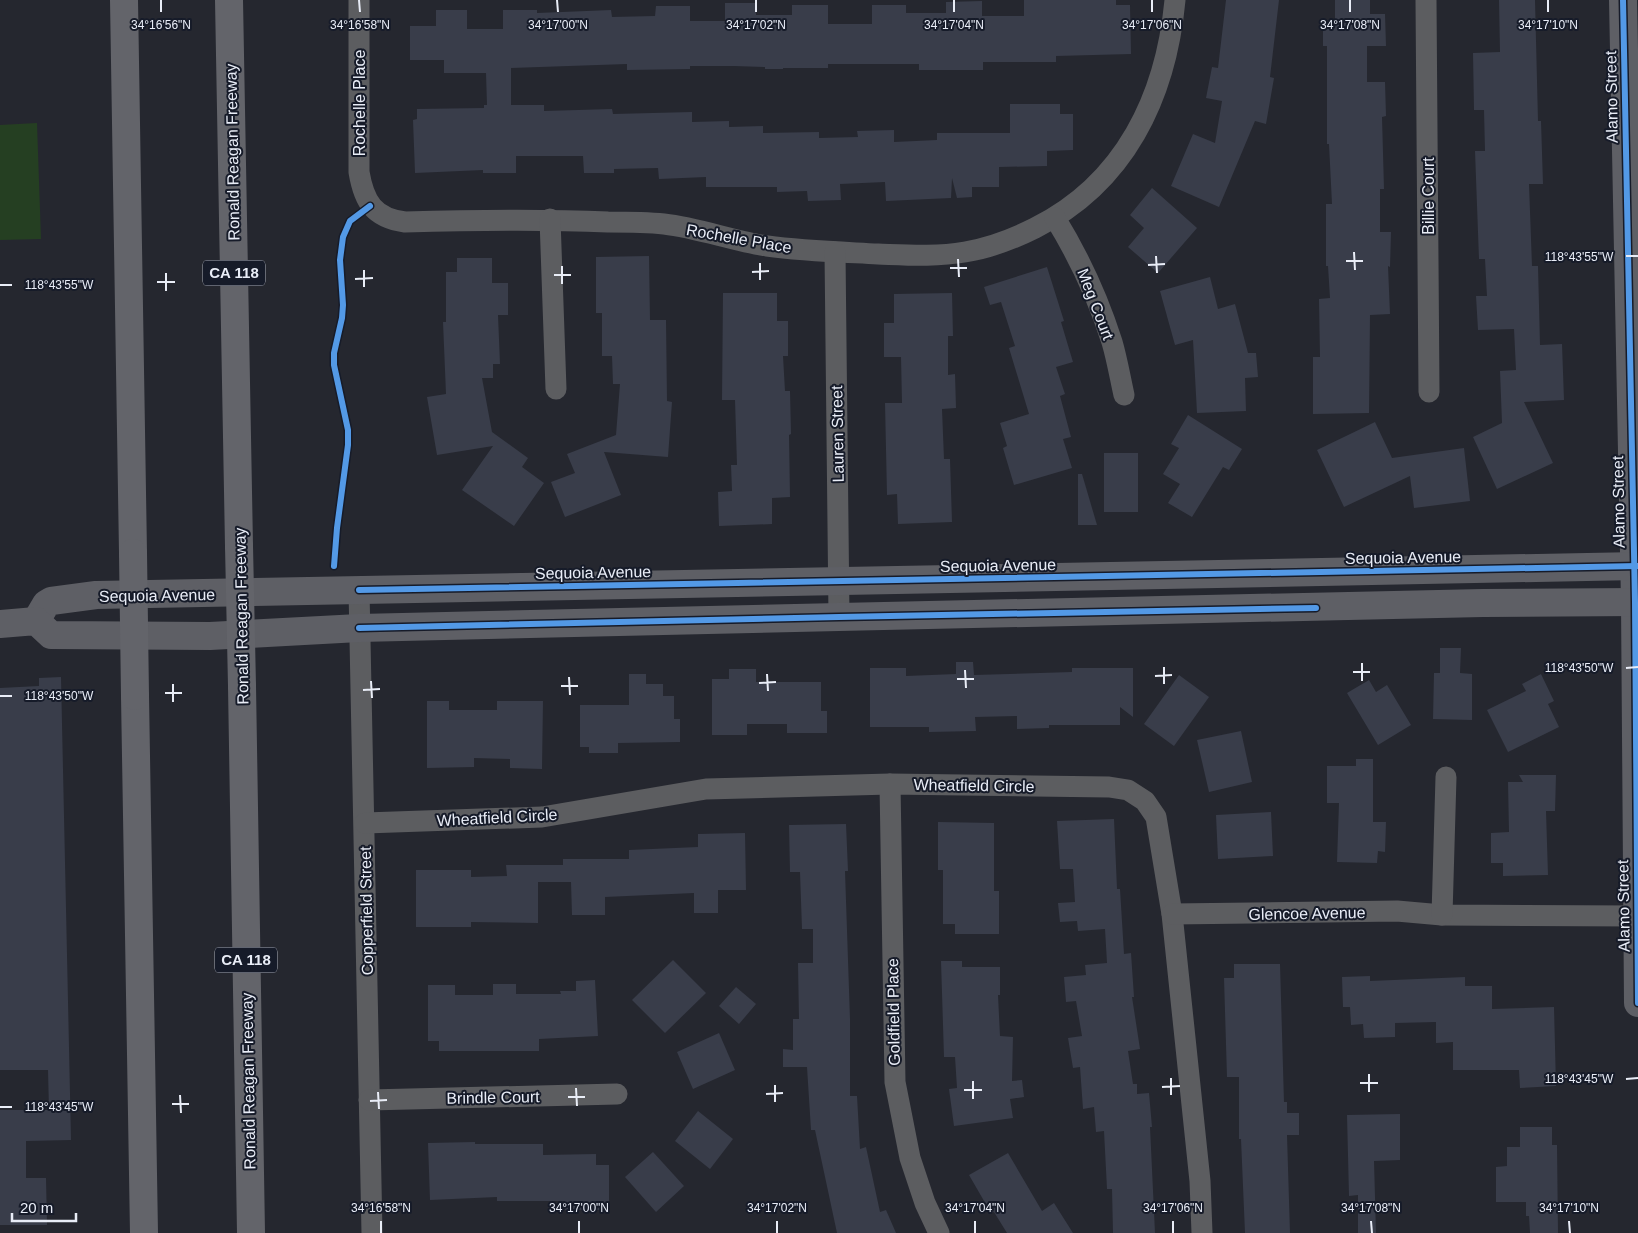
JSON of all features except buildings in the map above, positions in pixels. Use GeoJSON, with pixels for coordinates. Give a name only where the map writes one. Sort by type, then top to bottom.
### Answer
{"type":"FeatureCollection","features":[{"type":"Feature","properties":{"kind":"highway"},"geometry":{"type":"LineString","coordinates":[[124,0],[144,1233]]}},
{"type":"Feature","properties":{"kind":"highway","name":"Ronald Reagan Freeway"},"geometry":{"type":"LineString","coordinates":[[229,0],[251,1233]]}},
{"type":"Feature","properties":{"kind":"main road","name":"Alamo Street"},"geometry":{"type":"LineString","coordinates":[[1623,0],[1636,566],[1636,916],[1638,1003]]}},
{"type":"Feature","properties":{"kind":"main road","name":"Sequoia Avenue"},"geometry":{"type":"LineString","coordinates":[[36,620],[46,604],[51,601],[96,596],[1636,566]]}},
{"type":"Feature","properties":{"kind":"main road"},"geometry":{"type":"LineString","coordinates":[[0,624],[36,620],[51,635],[210,636],[359,628],[1483,603],[1636,602]]}},
{"type":"Feature","properties":{"kind":"street","name":"Rochelle Place"},"geometry":{"type":"LineString","coordinates":[[359,0],[359,172],[362,188],[370,206],[380,214],[405,222],[550,219],[664,224],[766,246],[835,252],[934,256],[967,252],[1010,241],[1055,218],[1083,198],[1111,170],[1136,134],[1151,104],[1168,50],[1176,0]]}},
{"type":"Feature","properties":{"kind":"street","name":"Billie Court"},"geometry":{"type":"LineString","coordinates":[[1426,0],[1429,392]]}},
{"type":"Feature","properties":{"kind":"street","name":"Meg Court"},"geometry":{"type":"LineString","coordinates":[[1055,218],[1076,252],[1095,295],[1112,343],[1124,395]]}},
{"type":"Feature","properties":{"kind":"street"},"geometry":{"type":"LineString","coordinates":[[550,219],[556,389]]}},
{"type":"Feature","properties":{"kind":"street","name":"Lauren Street"},"geometry":{"type":"LineString","coordinates":[[835,252],[839,617]]}},
{"type":"Feature","properties":{"kind":"street","name":"Copperfield Street"},"geometry":{"type":"LineString","coordinates":[[359,590],[372,1233]]}},
{"type":"Feature","properties":{"kind":"street"},"geometry":{"type":"LineString","coordinates":[[1442,915],[1446,777]]}},
{"type":"Feature","properties":{"kind":"street","name":"Wheatfield Circle"},"geometry":{"type":"LineString","coordinates":[[364,824],[542,817],[706,788],[890,784],[1108,787],[1128,790],[1145,801],[1156,817],[1172,914],[1200,1181],[1202,1233]]}},
{"type":"Feature","properties":{"kind":"street","name":"Goldfield Place"},"geometry":{"type":"LineString","coordinates":[[890,784],[895,1082],[910,1158],[925,1203],[939,1233]]}},
{"type":"Feature","properties":{"kind":"street","name":"Glencoe Avenue"},"geometry":{"type":"LineString","coordinates":[[1172,914],[1397,912],[1442,915],[1636,916]]}},
{"type":"Feature","properties":{"kind":"street","name":"Brindle Court"},"geometry":{"type":"LineString","coordinates":[[369,1100],[617,1094]]}},
{"type":"Feature","properties":{"kind":"green space"},"geometry":{"type":"Polygon","coordinates":[[[37,123],[41,239],[0,240],[0,125],[37,123]]]}},
{"type":"Feature","properties":{"kind":"cycle path"},"geometry":{"type":"LineString","coordinates":[[1623,0],[1635,602],[1638,1003]]}},
{"type":"Feature","properties":{"kind":"cycle path"},"geometry":{"type":"LineString","coordinates":[[334,566],[348,445],[348,430],[334,365],[334,353],[343,305],[340,260],[343,237],[350,221],[370,206]]}},
{"type":"Feature","properties":{"kind":"cycle path"},"geometry":{"type":"LineString","coordinates":[[359,590],[1638,566]]}},
{"type":"Feature","properties":{"kind":"cycle path"},"geometry":{"type":"LineString","coordinates":[[359,628],[1316,608]]}}]}
